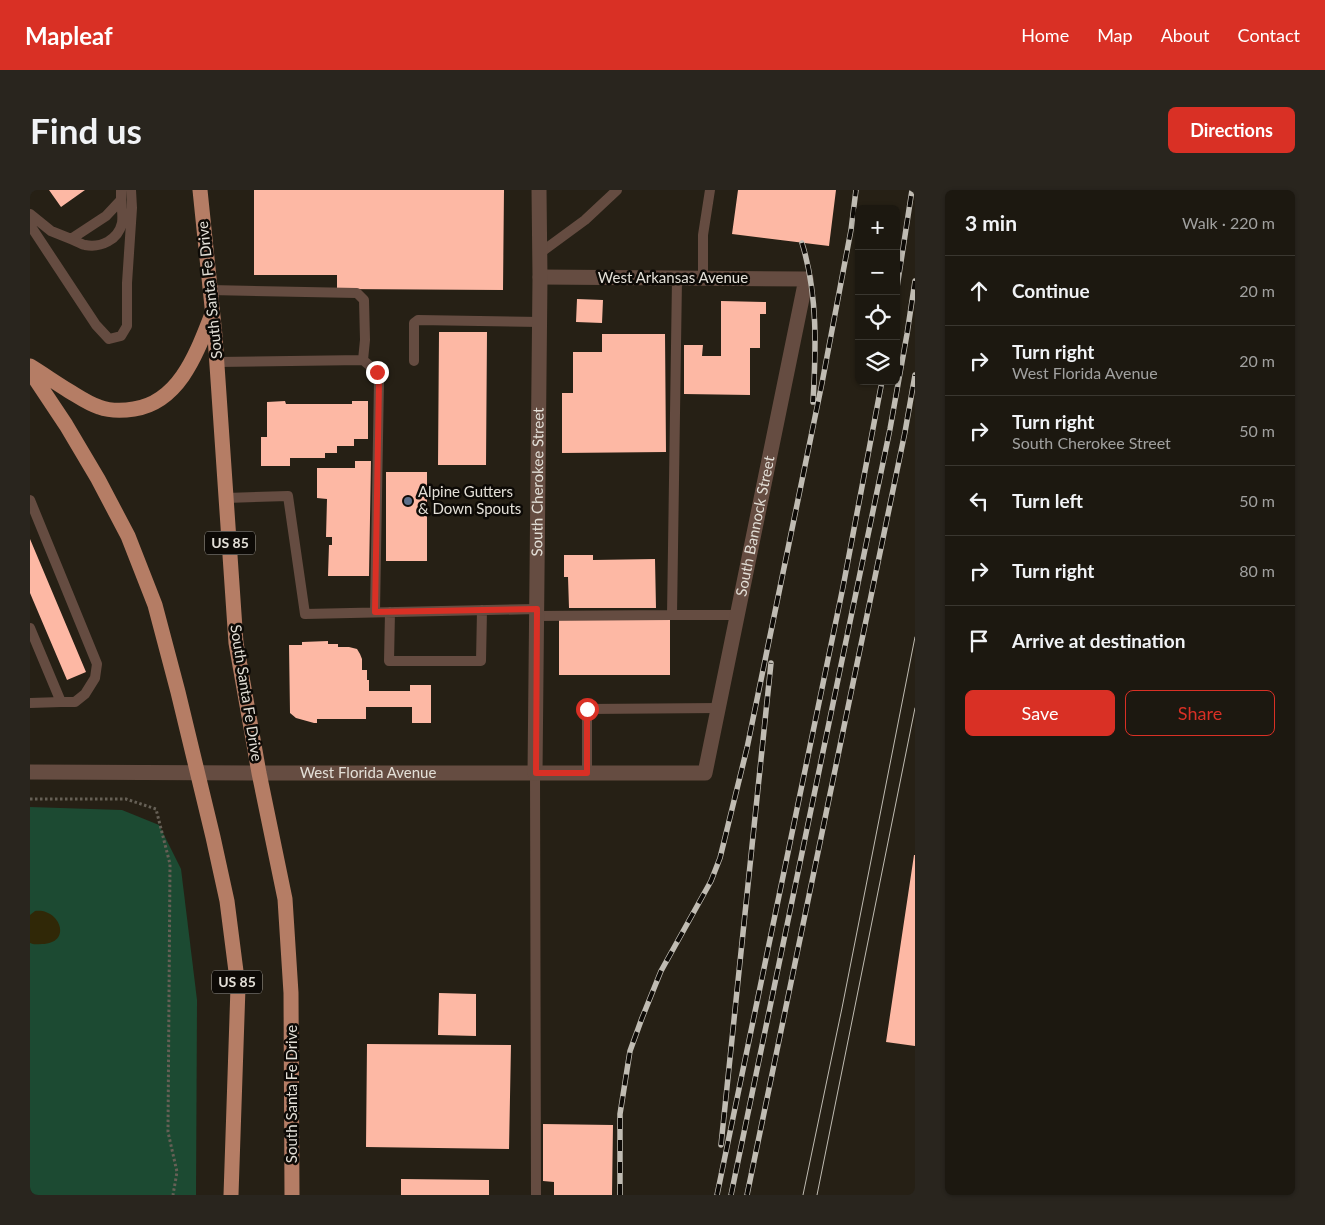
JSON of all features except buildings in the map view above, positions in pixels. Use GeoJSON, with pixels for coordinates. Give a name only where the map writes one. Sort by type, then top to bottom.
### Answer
{"type":"FeatureCollection","features":[{"type":"Feature","properties":{"kind":"highway","name":"South Santa Fe Drive"},"geometry":{"type":"LineString","coordinates":[[200,190],[217,362],[236,643],[259,773],[285,899],[291,993],[292,1195]]}},
{"type":"Feature","properties":{"kind":"highway"},"geometry":{"type":"LineString","coordinates":[[30,366],[99,407],[124,411],[141,408],[158,401],[172,390],[194,359],[213,312]]}},
{"type":"Feature","properties":{"kind":"highway","name":"US 85"},"geometry":{"type":"LineString","coordinates":[[30,371],[98,478],[128,536],[155,606],[178,692],[227,901],[238,988],[231,1195]]}},
{"type":"Feature","properties":{"kind":"street","name":"South Cherokee Street"},"geometry":{"type":"LineString","coordinates":[[536,773],[540,322],[538,190]]}},
{"type":"Feature","properties":{"kind":"street","name":"West Arkansas Avenue"},"geometry":{"type":"LineString","coordinates":[[540,277],[806,279]]}},
{"type":"Feature","properties":{"kind":"street","name":"South Bannock Street"},"geometry":{"type":"LineString","coordinates":[[705,773],[806,279]]}},
{"type":"Feature","properties":{"kind":"street","name":"West Florida Avenue"},"geometry":{"type":"LineString","coordinates":[[30,772],[705,773]]}},
{"type":"Feature","properties":{"kind":"lane"},"geometry":{"type":"LineString","coordinates":[[30,225],[96,325],[109,339],[121,336],[127,326],[127,283],[132,208],[131,190]]}},
{"type":"Feature","properties":{"kind":"lane"},"geometry":{"type":"LineString","coordinates":[[540,252],[585,220],[616,190]]}},
{"type":"Feature","properties":{"kind":"lane"},"geometry":{"type":"LineString","coordinates":[[703,278],[703,235],[710,190]]}},
{"type":"Feature","properties":{"kind":"lane"},"geometry":{"type":"LineString","coordinates":[[71,239],[106,216],[121,195]]}},
{"type":"Feature","properties":{"kind":"lane"},"geometry":{"type":"LineString","coordinates":[[30,214],[51,231],[84,245],[99,246],[117,235],[121,226],[123,217],[121,195]]}},
{"type":"Feature","properties":{"kind":"lane"},"geometry":{"type":"LineString","coordinates":[[672,615],[677,278]]}},
{"type":"Feature","properties":{"kind":"lane"},"geometry":{"type":"LineString","coordinates":[[210,290],[357,293],[364,300],[366,340],[363,360]]}},
{"type":"Feature","properties":{"kind":"lane"},"geometry":{"type":"LineString","coordinates":[[414,360],[414,324],[418,320],[540,322]]}},
{"type":"Feature","properties":{"kind":"lane"},"geometry":{"type":"LineString","coordinates":[[217,362],[363,360],[377,372],[379,381],[375,612]]}},
{"type":"Feature","properties":{"kind":"lane"},"geometry":{"type":"LineString","coordinates":[[226,498],[288,496],[305,614],[482,610],[738,615]]}},
{"type":"Feature","properties":{"kind":"lane"},"geometry":{"type":"LineString","coordinates":[[30,500],[97,664],[96,678],[85,694],[75,702],[30,702]]}},
{"type":"Feature","properties":{"kind":"lane"},"geometry":{"type":"LineString","coordinates":[[390,612],[389,660],[481,661],[482,610]]}},
{"type":"Feature","properties":{"kind":"lane"},"geometry":{"type":"LineString","coordinates":[[30,628],[61,702]]}},
{"type":"Feature","properties":{"kind":"lane"},"geometry":{"type":"LineString","coordinates":[[587,773],[587,709],[719,708]]}},
{"type":"Feature","properties":{"kind":"lane"},"geometry":{"type":"LineString","coordinates":[[536,773],[536,1195]]}},
{"type":"Feature","properties":{"kind":"path"},"geometry":{"type":"LineString","coordinates":[[30,799],[126,799],[156,809],[170,864],[168,1132],[177,1172],[173,1195]]}},
{"type":"Feature","properties":{"kind":"green space"},"geometry":{"type":"Polygon","coordinates":[[[30,807],[122,810],[159,825],[181,869],[197,1000],[196,1195],[30,1195],[30,807]]]}},
{"type":"Feature","properties":{"kind":"sand"},"geometry":{"type":"Polygon","coordinates":[[[35,911],[44,911],[56,919],[60,932],[58,938],[52,942],[42,944],[30,943],[30,915],[35,911]]]}},
{"type":"Feature","properties":{"kind":"tram line"},"geometry":{"type":"LineString","coordinates":[[803,1195],[915,637]]}},
{"type":"Feature","properties":{"kind":"tram line"},"geometry":{"type":"LineString","coordinates":[[817,1195],[915,708]]}},
{"type":"Feature","properties":{"kind":"railway"},"geometry":{"type":"LineString","coordinates":[[620,1195],[620,1114],[630,1051],[661,971],[711,881],[720,858],[747,748],[822,383],[851,230],[856,190]]}},
{"type":"Feature","properties":{"kind":"railway"},"geometry":{"type":"LineString","coordinates":[[900,268],[912,190]]}},
{"type":"Feature","properties":{"kind":"railway"},"geometry":{"type":"LineString","coordinates":[[802,243],[811,282],[815,322],[813,402]]}},
{"type":"Feature","properties":{"kind":"railway"},"geometry":{"type":"LineString","coordinates":[[731,1195],[890,429],[915,281]]}},
{"type":"Feature","properties":{"kind":"railway"},"geometry":{"type":"LineString","coordinates":[[747,1195],[905,432],[915,375]]}},
{"type":"Feature","properties":{"kind":"railway"},"geometry":{"type":"LineString","coordinates":[[717,1195],[843,587],[881,385]]}},
{"type":"Feature","properties":{"kind":"railway"},"geometry":{"type":"LineString","coordinates":[[721,1145],[771,663]]}},
{"type":"Feature","properties":{"kind":"place","name":"Alpine Gutters & Down Spouts"},"geometry":{"type":"Point","coordinates":[408,501]}},
{"type":"Feature","properties":{"kind":"route"},"geometry":{"type":"LineString","coordinates":[[377,372],[379,381],[375,612],[537,609],[536,773],[587,773],[587,709]]}}]}
